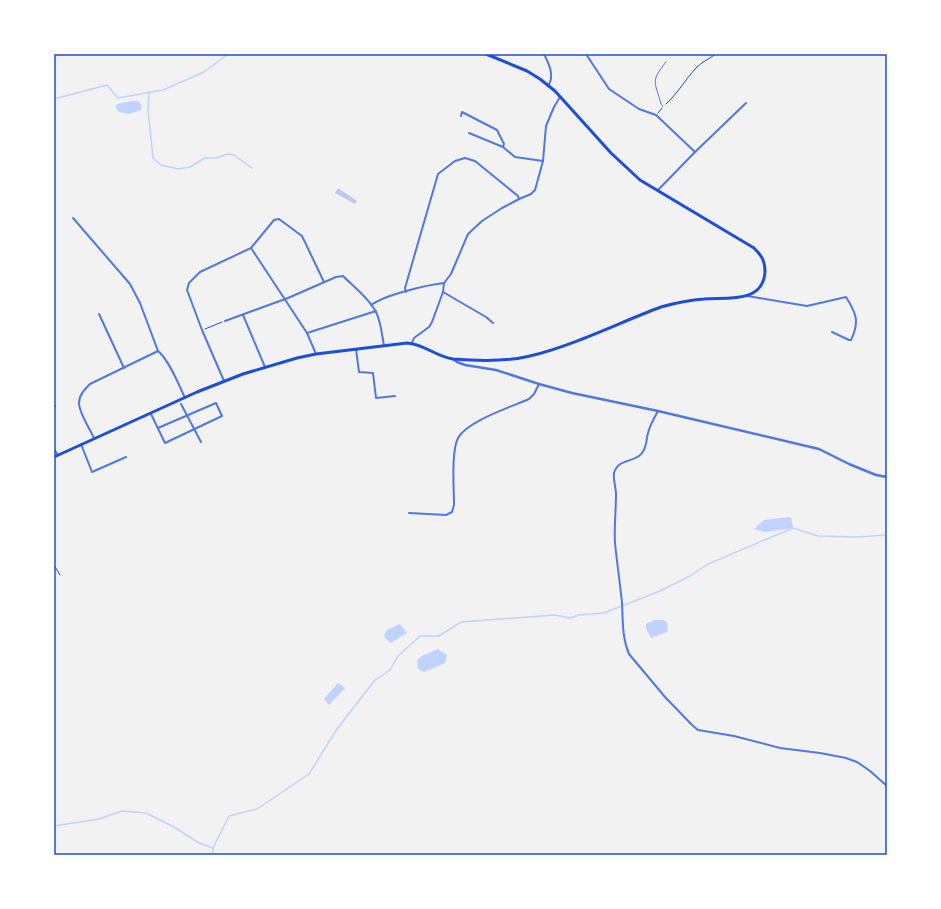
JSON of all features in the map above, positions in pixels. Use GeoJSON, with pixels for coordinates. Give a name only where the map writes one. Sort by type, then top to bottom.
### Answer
{"type":"FeatureCollection","features":[{"type":"Feature","properties":{"kind":"main road"},"geometry":{"type":"LineString","coordinates":[[54,457],[224,381],[265,367],[316,354],[394,344],[412,344],[422,346],[453,359],[488,361],[529,356],[562,347],[635,317],[678,302],[747,296],[758,289],[764,278],[764,264],[761,255],[747,244],[640,180],[548,86],[527,72],[486,54]]}},
{"type":"Feature","properties":{"kind":"street"},"geometry":{"type":"LineString","coordinates":[[544,54],[552,75],[548,86]]}},
{"type":"Feature","properties":{"kind":"street"},"geometry":{"type":"LineString","coordinates":[[586,54],[609,89],[639,109],[656,115],[695,152]]}},
{"type":"Feature","properties":{"kind":"street"},"geometry":{"type":"LineString","coordinates":[[412,344],[414,338],[431,325],[443,292],[444,283],[451,274],[465,240],[472,229],[502,208],[532,194],[535,190],[543,161],[546,126],[560,97]]}},
{"type":"Feature","properties":{"kind":"street"},"geometry":{"type":"LineString","coordinates":[[658,190],[746,103]]}},
{"type":"Feature","properties":{"kind":"street"},"geometry":{"type":"LineString","coordinates":[[461,116],[462,112],[497,130],[504,144],[503,147]]}},
{"type":"Feature","properties":{"kind":"street"},"geometry":{"type":"LineString","coordinates":[[469,133],[503,147],[515,157],[543,161]]}},
{"type":"Feature","properties":{"kind":"street"},"geometry":{"type":"LineString","coordinates":[[406,292],[405,288],[438,174],[455,161],[465,158],[475,161],[518,196],[519,199]]}},
{"type":"Feature","properties":{"kind":"street"},"geometry":{"type":"LineString","coordinates":[[73,218],[130,284],[140,303],[158,351],[162,354],[185,398]]}},
{"type":"Feature","properties":{"kind":"street"},"geometry":{"type":"LineString","coordinates":[[224,381],[187,290],[194,277],[200,272],[251,248],[274,220],[279,219],[302,236],[324,282]]}},
{"type":"Feature","properties":{"kind":"street"},"geometry":{"type":"LineString","coordinates":[[251,248],[307,333],[316,354]]}},
{"type":"Feature","properties":{"kind":"street"},"geometry":{"type":"LineString","coordinates":[[225,321],[285,299],[336,277],[343,276],[376,312],[384,346]]}},
{"type":"Feature","properties":{"kind":"street"},"geometry":{"type":"LineString","coordinates":[[371,305],[406,292],[433,284],[444,283]]}},
{"type":"Feature","properties":{"kind":"street"},"geometry":{"type":"LineString","coordinates":[[443,292],[486,317],[493,323]]}},
{"type":"Feature","properties":{"kind":"street"},"geometry":{"type":"LineString","coordinates":[[747,296],[807,306],[846,297],[857,319],[855,333],[851,340],[849,340],[832,332]]}},
{"type":"Feature","properties":{"kind":"street"},"geometry":{"type":"LineString","coordinates":[[307,333],[376,312]]}},
{"type":"Feature","properties":{"kind":"street"},"geometry":{"type":"LineString","coordinates":[[99,314],[124,368]]}},
{"type":"Feature","properties":{"kind":"street"},"geometry":{"type":"LineString","coordinates":[[243,315],[265,367]]}},
{"type":"Feature","properties":{"kind":"street"},"geometry":{"type":"LineString","coordinates":[[356,349],[359,372],[373,373],[376,398],[395,396]]}},
{"type":"Feature","properties":{"kind":"street"},"geometry":{"type":"LineString","coordinates":[[94,438],[79,402],[83,391],[90,384],[158,351]]}},
{"type":"Feature","properties":{"kind":"street"},"geometry":{"type":"LineString","coordinates":[[453,359],[465,365],[496,370],[539,384],[819,450],[876,475],[887,477]]}},
{"type":"Feature","properties":{"kind":"street"},"geometry":{"type":"LineString","coordinates":[[409,513],[446,515],[452,512],[454,505],[454,450],[458,439],[464,430],[474,423],[529,399],[534,394],[539,384]]}},
{"type":"Feature","properties":{"kind":"street"},"geometry":{"type":"LineString","coordinates":[[151,413],[158,428],[165,443],[222,416],[216,403],[158,428]]}},
{"type":"Feature","properties":{"kind":"street"},"geometry":{"type":"LineString","coordinates":[[181,404],[201,442]]}},
{"type":"Feature","properties":{"kind":"street"},"geometry":{"type":"LineString","coordinates":[[658,411],[651,423],[644,452],[640,456],[622,462],[616,468],[614,475],[616,490],[615,542],[624,632],[626,647],[629,654],[665,697],[692,726],[698,730],[734,736],[780,748],[820,752],[846,758],[857,762],[887,786]]}},
{"type":"Feature","properties":{"kind":"street"},"geometry":{"type":"LineString","coordinates":[[81,444],[92,472],[126,457]]}},
{"type":"Feature","properties":{"kind":"street"},"geometry":{"type":"LineString","coordinates":[[54,449],[58,455]]}},
{"type":"Feature","properties":{"kind":"lane"},"geometry":{"type":"LineString","coordinates":[[663,106],[661,104],[654,80],[666,62]]}},
{"type":"Feature","properties":{"kind":"path"},"geometry":{"type":"LineString","coordinates":[[656,115],[679,91],[697,67],[716,54]]}},
{"type":"Feature","properties":{"kind":"path"},"geometry":{"type":"LineString","coordinates":[[205,328],[225,321]]}},
{"type":"Feature","properties":{"kind":"path"},"geometry":{"type":"LineString","coordinates":[[54,565],[60,575]]}},
{"type":"Feature","properties":{"kind":"water"},"geometry":{"type":"Polygon","coordinates":[[[138,101],[141,104],[141,110],[129,114],[119,112],[115,107],[117,104],[138,101]]]}},
{"type":"Feature","properties":{"kind":"water"},"geometry":{"type":"Polygon","coordinates":[[[791,517],[793,528],[765,532],[754,529],[764,520],[791,517]]]}},
{"type":"Feature","properties":{"kind":"water"},"geometry":{"type":"Polygon","coordinates":[[[655,620],[664,620],[667,623],[668,630],[667,632],[651,638],[646,628],[646,624],[655,620]]]}},
{"type":"Feature","properties":{"kind":"water"},"geometry":{"type":"Polygon","coordinates":[[[400,624],[407,633],[391,643],[385,638],[384,635],[387,630],[400,624]]]}},
{"type":"Feature","properties":{"kind":"water"},"geometry":{"type":"Polygon","coordinates":[[[438,649],[447,655],[445,663],[424,672],[418,669],[417,660],[422,656],[438,649]]]}},
{"type":"Feature","properties":{"kind":"water"},"geometry":{"type":"Polygon","coordinates":[[[338,683],[345,688],[329,705],[324,699],[338,683]]]}},
{"type":"Feature","properties":{"kind":"building"},"geometry":{"type":"Polygon","coordinates":[[[338,188],[357,201],[355,204],[335,193],[338,188]]]}},
{"type":"Feature","properties":{"kind":"waterway"},"geometry":{"type":"LineString","coordinates":[[54,99],[107,85],[118,98],[163,90],[204,72],[228,54]]}},
{"type":"Feature","properties":{"kind":"waterway"},"geometry":{"type":"LineString","coordinates":[[149,92],[148,110],[153,158],[161,165],[179,169],[190,167],[205,158],[216,158],[228,154],[234,155],[252,168]]}},
{"type":"Feature","properties":{"kind":"waterway"},"geometry":{"type":"LineString","coordinates":[[213,855],[213,848],[229,816],[257,809],[309,774],[337,729],[375,680],[390,670],[398,656],[420,636],[439,636],[461,622],[555,615],[570,618],[579,615],[604,613],[660,591],[690,576],[708,564],[793,528],[818,536],[857,537],[887,535]]}},
{"type":"Feature","properties":{"kind":"waterway"},"geometry":{"type":"LineString","coordinates":[[54,826],[99,819],[122,811],[146,813],[174,827],[199,843],[213,848]]}}]}
